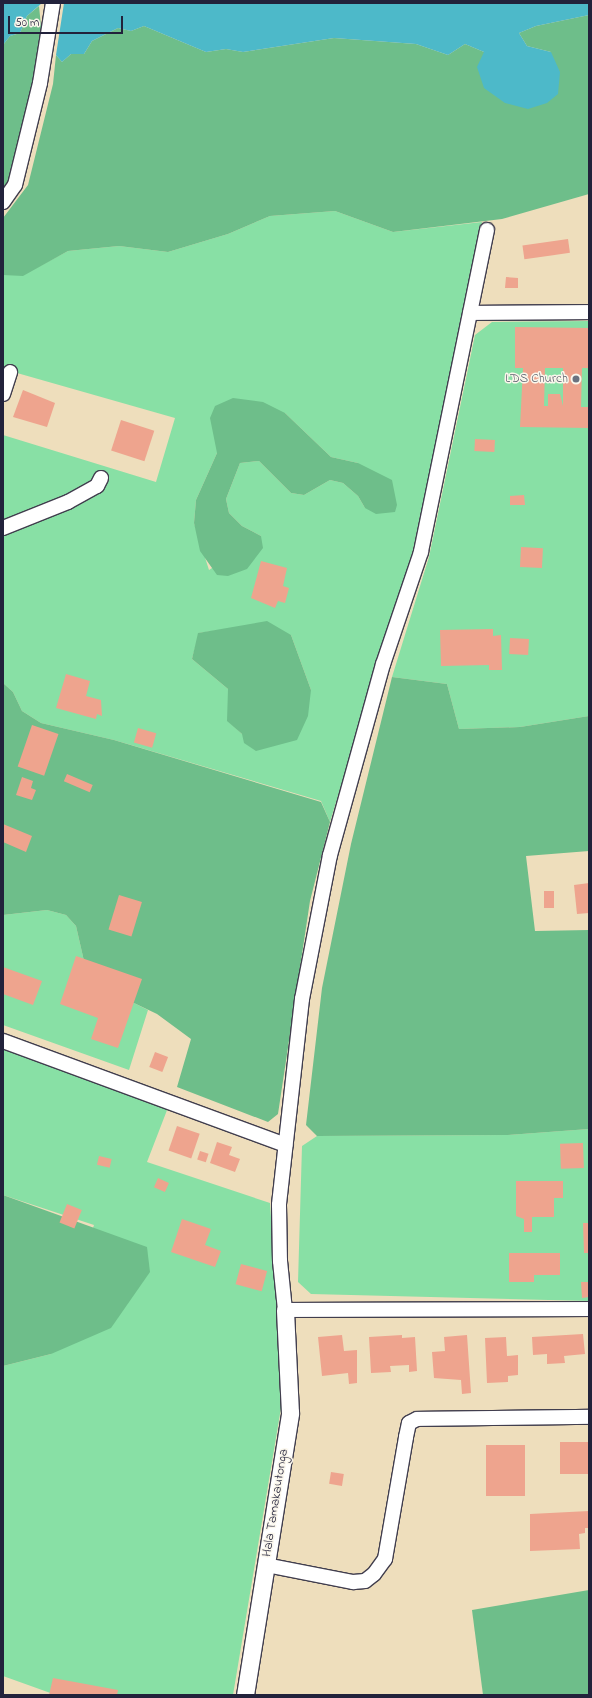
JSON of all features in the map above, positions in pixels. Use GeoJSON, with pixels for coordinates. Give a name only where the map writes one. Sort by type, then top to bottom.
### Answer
{"type":"FeatureCollection","features":[{"type":"Feature","properties":{"kind":"street"},"geometry":{"type":"LineString","coordinates":[[3,202],[15,185],[40,83],[53,3]]}},
{"type":"Feature","properties":{"kind":"street"},"geometry":{"type":"LineString","coordinates":[[487,230],[421,552],[383,664],[330,855],[302,1000],[279,1205],[285,1310],[589,1310]]}},
{"type":"Feature","properties":{"kind":"street"},"geometry":{"type":"LineString","coordinates":[[470,312],[589,312]]}},
{"type":"Feature","properties":{"kind":"street"},"geometry":{"type":"LineString","coordinates":[[3,394],[10,372]]}},
{"type":"Feature","properties":{"kind":"street"},"geometry":{"type":"LineString","coordinates":[[3,528],[68,502],[97,486],[101,478]]}},
{"type":"Feature","properties":{"kind":"street"},"geometry":{"type":"LineString","coordinates":[[3,1041],[285,1145]]}},
{"type":"Feature","properties":{"kind":"street","name":"Hala Tamakautonga"},"geometry":{"type":"LineString","coordinates":[[245,1695],[290,1413],[285,1310]]}},
{"type":"Feature","properties":{"kind":"street"},"geometry":{"type":"LineString","coordinates":[[266,1565],[353,1582],[365,1581],[374,1574],[385,1559],[406,1438],[410,1423],[417,1419],[589,1417]]}},
{"type":"Feature","properties":{"kind":"green space"},"geometry":{"type":"Polygon","coordinates":[[[39,6],[43,46],[11,184],[3,195],[3,45],[10,36],[20,33],[27,16],[39,6]]]}},
{"type":"Feature","properties":{"kind":"green space"},"geometry":{"type":"Polygon","coordinates":[[[589,15],[589,194],[502,219],[393,232],[335,211],[270,216],[228,234],[168,252],[119,246],[68,251],[23,276],[3,275],[3,218],[28,185],[53,84],[56,55],[62,62],[71,54],[84,54],[92,41],[118,28],[131,31],[144,26],[206,52],[226,49],[243,52],[334,38],[416,44],[448,55],[465,44],[484,52],[551,52],[527,46],[519,33],[536,26],[589,15]]]}},
{"type":"Feature","properties":{"kind":"green space"},"geometry":{"type":"Polygon","coordinates":[[[335,211],[393,232],[482,222],[413,550],[330,822],[321,801],[114,740],[41,723],[22,711],[13,692],[3,683],[3,435],[156,482],[175,418],[3,369],[3,275],[23,275],[68,251],[119,246],[168,252],[228,234],[270,216],[335,211]],[[285,413],[217,453],[196,500],[194,523],[209,570],[261,536],[242,526],[229,513],[226,499],[240,463],[259,461],[291,493],[304,495],[330,480],[343,483],[358,496],[365,508],[358,463],[331,457],[285,413]],[[233,628],[199,633],[192,659],[228,689],[228,721],[242,734],[311,690],[291,635],[233,628]]]}},
{"type":"Feature","properties":{"kind":"green space"},"geometry":{"type":"Polygon","coordinates":[[[589,321],[589,716],[520,727],[459,729],[447,684],[392,677],[429,557],[475,335],[492,322],[589,321]]]}},
{"type":"Feature","properties":{"kind":"green space"},"geometry":{"type":"Polygon","coordinates":[[[233,398],[263,402],[285,413],[331,457],[358,463],[392,480],[397,505],[395,512],[376,514],[365,508],[358,496],[343,483],[330,480],[304,495],[291,493],[259,461],[240,463],[226,499],[229,513],[242,526],[261,536],[263,548],[247,569],[228,576],[217,575],[200,551],[194,523],[196,500],[217,453],[210,418],[215,406],[233,398]]]}},
{"type":"Feature","properties":{"kind":"green space"},"geometry":{"type":"Polygon","coordinates":[[[267,621],[291,635],[311,690],[308,716],[297,740],[256,751],[244,743],[242,734],[227,721],[228,689],[192,659],[198,633],[267,621]]]}},
{"type":"Feature","properties":{"kind":"green space"},"geometry":{"type":"Polygon","coordinates":[[[392,677],[447,684],[459,729],[520,727],[589,716],[589,851],[526,856],[535,931],[589,930],[589,1129],[508,1135],[317,1136],[306,1125],[322,988],[351,844],[392,677]]]}},
{"type":"Feature","properties":{"kind":"green space"},"geometry":{"type":"Polygon","coordinates":[[[3,683],[13,692],[22,711],[41,723],[114,740],[321,802],[330,822],[310,901],[278,1114],[268,1122],[177,1087],[191,1039],[157,1014],[134,1003],[108,1001],[84,961],[76,926],[66,915],[47,910],[3,915],[3,683]]]}},
{"type":"Feature","properties":{"kind":"green space"},"geometry":{"type":"Polygon","coordinates":[[[47,910],[66,915],[76,926],[84,961],[108,1001],[134,1003],[148,1010],[129,1070],[3,1025],[3,915],[47,910]]]}},
{"type":"Feature","properties":{"kind":"green space"},"geometry":{"type":"Polygon","coordinates":[[[3,1045],[169,1105],[147,1162],[270,1203],[277,1301],[287,1372],[233,1695],[56,1695],[3,1676],[3,1366],[51,1354],[94,1225],[3,1195],[3,1045]]]}},
{"type":"Feature","properties":{"kind":"green space"},"geometry":{"type":"Polygon","coordinates":[[[589,1129],[589,1301],[311,1294],[298,1282],[302,1146],[317,1136],[508,1135],[589,1129]]]}},
{"type":"Feature","properties":{"kind":"green space"},"geometry":{"type":"Polygon","coordinates":[[[3,1195],[147,1247],[150,1272],[111,1328],[51,1354],[3,1366],[3,1195]]]}},
{"type":"Feature","properties":{"kind":"green space"},"geometry":{"type":"Polygon","coordinates":[[[589,1590],[589,1695],[483,1695],[472,1610],[589,1590]]]}},
{"type":"Feature","properties":{"kind":"water"},"geometry":{"type":"Polygon","coordinates":[[[3,3],[42,3],[27,16],[20,33],[10,36],[3,45],[3,3]]]}},
{"type":"Feature","properties":{"kind":"water"},"geometry":{"type":"Polygon","coordinates":[[[64,3],[589,3],[589,15],[536,26],[519,33],[527,46],[551,52],[560,72],[558,94],[547,103],[528,109],[505,103],[484,88],[477,67],[484,52],[465,44],[448,55],[416,44],[334,38],[243,52],[226,49],[206,52],[144,26],[131,31],[118,28],[92,41],[84,54],[71,54],[62,62],[56,55],[64,3]]]}},
{"type":"Feature","properties":{"kind":"building"},"geometry":{"type":"Polygon","coordinates":[[[568,239],[570,253],[524,259],[522,245],[568,239]]]}},
{"type":"Feature","properties":{"kind":"building"},"geometry":{"type":"Polygon","coordinates":[[[506,277],[518,278],[518,288],[505,288],[506,277]]]}},
{"type":"Feature","properties":{"kind":"building"},"geometry":{"type":"Polygon","coordinates":[[[515,327],[589,328],[589,368],[582,368],[581,407],[589,407],[589,428],[520,427],[523,368],[515,368],[515,327]],[[545,368],[544,406],[548,406],[548,394],[560,394],[563,406],[563,368],[545,368]]]}},
{"type":"Feature","properties":{"kind":"building"},"geometry":{"type":"Polygon","coordinates":[[[23,390],[55,403],[47,427],[13,417],[23,390]]]}},
{"type":"Feature","properties":{"kind":"building"},"geometry":{"type":"Polygon","coordinates":[[[121,420],[154,431],[144,461],[111,450],[121,420]]]}},
{"type":"Feature","properties":{"kind":"building"},"geometry":{"type":"Polygon","coordinates":[[[475,439],[495,440],[494,452],[474,451],[475,439]]]}},
{"type":"Feature","properties":{"kind":"building"},"geometry":{"type":"Polygon","coordinates":[[[524,495],[525,505],[510,505],[510,496],[524,495]]]}},
{"type":"Feature","properties":{"kind":"building"},"geometry":{"type":"Polygon","coordinates":[[[521,547],[543,548],[542,568],[520,567],[521,547]]]}},
{"type":"Feature","properties":{"kind":"building"},"geometry":{"type":"Polygon","coordinates":[[[261,561],[287,568],[283,586],[289,588],[285,603],[278,601],[275,608],[251,598],[261,561]]]}},
{"type":"Feature","properties":{"kind":"building"},"geometry":{"type":"Polygon","coordinates":[[[493,629],[493,636],[501,635],[502,670],[489,670],[489,665],[441,666],[440,630],[493,629]]]}},
{"type":"Feature","properties":{"kind":"building"},"geometry":{"type":"Polygon","coordinates":[[[510,638],[529,639],[528,655],[509,654],[510,638]]]}},
{"type":"Feature","properties":{"kind":"building"},"geometry":{"type":"Polygon","coordinates":[[[66,674],[90,681],[86,696],[101,700],[102,716],[97,714],[96,719],[56,708],[66,674]]]}},
{"type":"Feature","properties":{"kind":"building"},"geometry":{"type":"Polygon","coordinates":[[[32,725],[58,734],[44,776],[18,767],[32,725]]]}},
{"type":"Feature","properties":{"kind":"building"},"geometry":{"type":"Polygon","coordinates":[[[138,728],[156,733],[152,748],[134,742],[138,728]]]}},
{"type":"Feature","properties":{"kind":"building"},"geometry":{"type":"Polygon","coordinates":[[[67,774],[93,785],[90,792],[64,781],[67,774]]]}},
{"type":"Feature","properties":{"kind":"building"},"geometry":{"type":"Polygon","coordinates":[[[22,777],[33,781],[31,788],[36,790],[32,800],[16,795],[22,777]]]}},
{"type":"Feature","properties":{"kind":"building"},"geometry":{"type":"Polygon","coordinates":[[[3,824],[32,836],[26,852],[3,842],[3,824]]]}},
{"type":"Feature","properties":{"kind":"building"},"geometry":{"type":"Polygon","coordinates":[[[589,883],[589,913],[577,914],[574,885],[589,883]]]}},
{"type":"Feature","properties":{"kind":"building"},"geometry":{"type":"Polygon","coordinates":[[[544,891],[554,891],[554,908],[544,908],[544,891]]]}},
{"type":"Feature","properties":{"kind":"building"},"geometry":{"type":"Polygon","coordinates":[[[119,895],[142,902],[131,936],[108,929],[119,895]]]}},
{"type":"Feature","properties":{"kind":"building"},"geometry":{"type":"Polygon","coordinates":[[[76,956],[142,979],[118,1048],[91,1039],[98,1018],[60,1004],[76,956]]]}},
{"type":"Feature","properties":{"kind":"building"},"geometry":{"type":"Polygon","coordinates":[[[3,967],[42,981],[33,1005],[3,994],[3,967]]]}},
{"type":"Feature","properties":{"kind":"building"},"geometry":{"type":"Polygon","coordinates":[[[155,1052],[168,1057],[162,1072],[149,1067],[155,1052]]]}},
{"type":"Feature","properties":{"kind":"building"},"geometry":{"type":"Polygon","coordinates":[[[177,1126],[200,1134],[191,1158],[169,1151],[177,1126]]]}},
{"type":"Feature","properties":{"kind":"building"},"geometry":{"type":"Polygon","coordinates":[[[217,1142],[232,1147],[229,1155],[240,1159],[235,1172],[210,1163],[217,1142]]]}},
{"type":"Feature","properties":{"kind":"building"},"geometry":{"type":"Polygon","coordinates":[[[583,1143],[584,1168],[561,1169],[560,1144],[583,1143]]]}},
{"type":"Feature","properties":{"kind":"building"},"geometry":{"type":"Polygon","coordinates":[[[200,1151],[209,1154],[206,1162],[197,1160],[200,1151]]]}},
{"type":"Feature","properties":{"kind":"building"},"geometry":{"type":"Polygon","coordinates":[[[99,1156],[112,1159],[110,1168],[97,1165],[99,1156]]]}},
{"type":"Feature","properties":{"kind":"building"},"geometry":{"type":"Polygon","coordinates":[[[158,1178],[169,1183],[165,1192],[154,1187],[158,1178]]]}},
{"type":"Feature","properties":{"kind":"building"},"geometry":{"type":"Polygon","coordinates":[[[516,1181],[563,1181],[563,1198],[554,1198],[554,1217],[532,1217],[532,1232],[524,1232],[524,1219],[516,1216],[516,1181]]]}},
{"type":"Feature","properties":{"kind":"building"},"geometry":{"type":"Polygon","coordinates":[[[67,1204],[82,1210],[74,1229],[60,1223],[67,1204]]]}},
{"type":"Feature","properties":{"kind":"building"},"geometry":{"type":"Polygon","coordinates":[[[182,1219],[211,1229],[205,1245],[221,1251],[215,1267],[171,1252],[182,1219]]]}},
{"type":"Feature","properties":{"kind":"building"},"geometry":{"type":"Polygon","coordinates":[[[583,1223],[589,1223],[589,1253],[584,1253],[583,1223]]]}},
{"type":"Feature","properties":{"kind":"building"},"geometry":{"type":"Polygon","coordinates":[[[509,1253],[560,1253],[560,1275],[534,1275],[534,1282],[509,1282],[509,1253]]]}},
{"type":"Feature","properties":{"kind":"building"},"geometry":{"type":"Polygon","coordinates":[[[241,1264],[267,1271],[262,1291],[236,1284],[241,1264]]]}},
{"type":"Feature","properties":{"kind":"building"},"geometry":{"type":"Polygon","coordinates":[[[581,1282],[589,1282],[589,1297],[582,1298],[581,1282]]]}},
{"type":"Feature","properties":{"kind":"building"},"geometry":{"type":"Polygon","coordinates":[[[583,1334],[585,1354],[564,1356],[565,1363],[547,1364],[547,1354],[533,1355],[532,1337],[583,1334]]]}},
{"type":"Feature","properties":{"kind":"building"},"geometry":{"type":"Polygon","coordinates":[[[342,1335],[344,1351],[357,1350],[357,1383],[349,1384],[348,1373],[322,1376],[318,1337],[342,1335]]]}},
{"type":"Feature","properties":{"kind":"building"},"geometry":{"type":"Polygon","coordinates":[[[402,1335],[402,1338],[415,1337],[417,1371],[409,1372],[409,1365],[390,1366],[391,1372],[371,1373],[369,1337],[402,1335]]]}},
{"type":"Feature","properties":{"kind":"building"},"geometry":{"type":"Polygon","coordinates":[[[467,1335],[471,1393],[462,1394],[461,1380],[434,1378],[432,1352],[445,1351],[444,1337],[467,1335]]]}},
{"type":"Feature","properties":{"kind":"building"},"geometry":{"type":"Polygon","coordinates":[[[506,1337],[507,1356],[518,1355],[518,1375],[508,1376],[508,1382],[487,1383],[485,1338],[506,1337]]]}},
{"type":"Feature","properties":{"kind":"building"},"geometry":{"type":"Polygon","coordinates":[[[560,1442],[589,1442],[589,1474],[560,1474],[560,1442]]]}},
{"type":"Feature","properties":{"kind":"building"},"geometry":{"type":"Polygon","coordinates":[[[486,1445],[525,1445],[525,1496],[486,1496],[486,1445]]]}},
{"type":"Feature","properties":{"kind":"building"},"geometry":{"type":"Polygon","coordinates":[[[331,1472],[344,1474],[342,1486],[329,1484],[331,1472]]]}},
{"type":"Feature","properties":{"kind":"building"},"geometry":{"type":"Polygon","coordinates":[[[589,1511],[589,1528],[585,1528],[585,1533],[579,1534],[580,1549],[530,1551],[530,1514],[589,1511]]]}},
{"type":"Feature","properties":{"kind":"building"},"geometry":{"type":"Polygon","coordinates":[[[53,1678],[118,1690],[117,1695],[49,1695],[53,1678]]]}},
{"type":"Feature","properties":{"kind":"place","name":"LDS Church"},"geometry":{"type":"Point","coordinates":[576,379]}}]}
